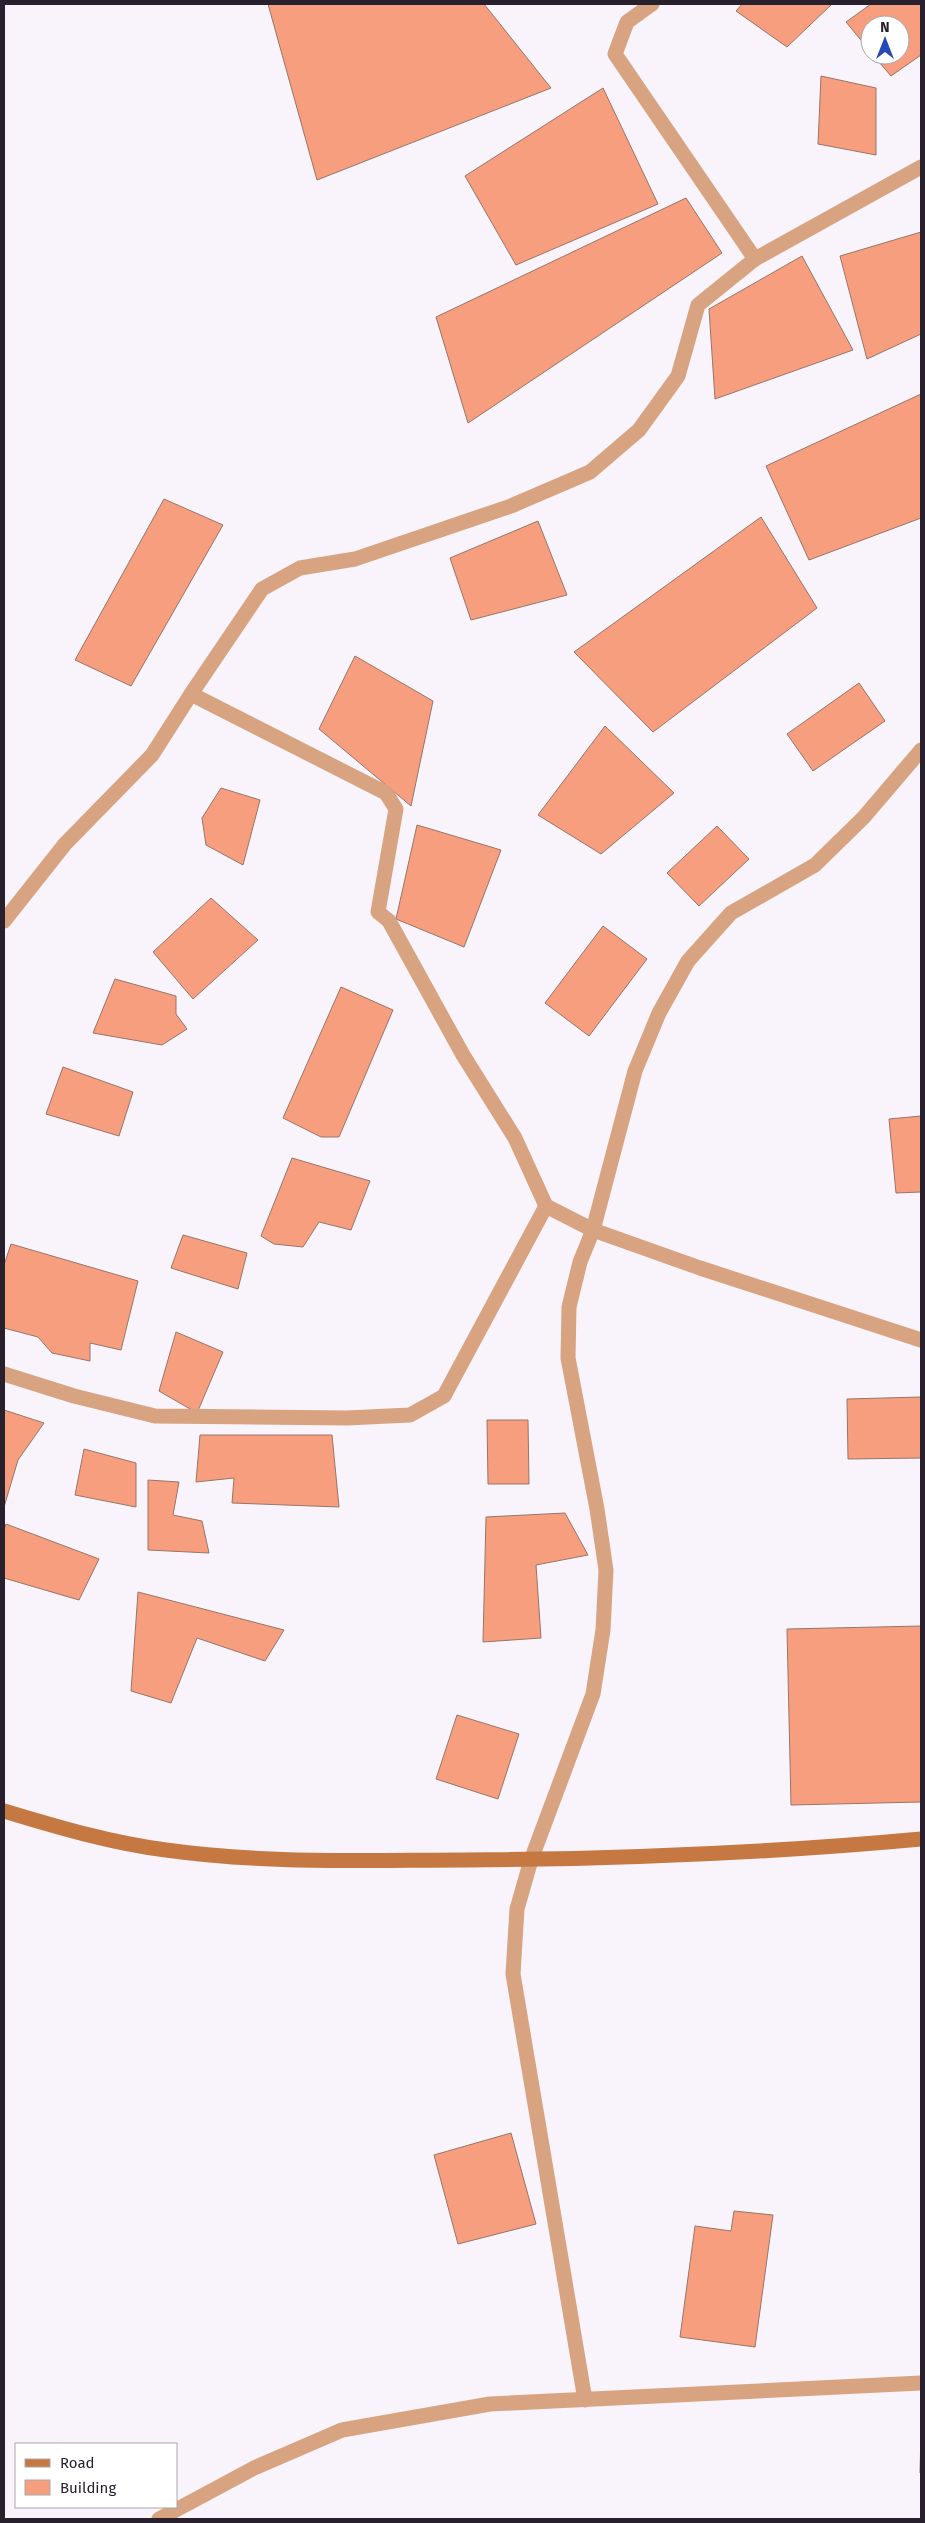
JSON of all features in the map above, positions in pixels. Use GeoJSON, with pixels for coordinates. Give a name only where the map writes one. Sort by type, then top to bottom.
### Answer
{"type":"FeatureCollection","features":[{"type":"Feature","properties":{"kind":"street"},"geometry":{"type":"LineString","coordinates":[[652,4],[627,22],[615,54],[755,259]]}},
{"type":"Feature","properties":{"kind":"street"},"geometry":{"type":"LineString","coordinates":[[4,922],[65,844],[152,755],[190,694],[262,589],[300,568],[355,559],[511,506],[590,472],[639,430],[678,376],[698,305],[755,259],[921,167]]}},
{"type":"Feature","properties":{"kind":"street"},"geometry":{"type":"LineString","coordinates":[[190,694],[386,793],[396,809],[378,912],[389,921],[463,1055],[515,1138],[546,1206],[593,1230],[719,1275],[921,1340]]}},
{"type":"Feature","properties":{"kind":"street"},"geometry":{"type":"LineString","coordinates":[[585,2400],[513,1974],[517,1909],[531,1860],[593,1694],[604,1630],[606,1570],[597,1509],[568,1358],[569,1307],[580,1262],[593,1230],[635,1071],[659,1012],[688,961],[731,913],[815,865],[864,818],[921,750]]}},
{"type":"Feature","properties":{"kind":"street"},"geometry":{"type":"LineString","coordinates":[[4,1374],[74,1396],[155,1416],[347,1418],[410,1415],[444,1396],[546,1206]]}},
{"type":"Feature","properties":{"kind":"street"},"geometry":{"type":"LineString","coordinates":[[4,1811],[70,1831],[166,1850],[279,1860],[531,1860],[805,1850],[921,1840]]}},
{"type":"Feature","properties":{"kind":"street"},"geometry":{"type":"LineString","coordinates":[[159,2519],[254,2468],[342,2430],[490,2404],[921,2383]]}},
{"type":"Feature","properties":{"kind":"building"},"geometry":{"type":"Polygon","coordinates":[[[268,4],[484,4],[551,88],[317,180],[268,4]]]}},
{"type":"Feature","properties":{"kind":"building"},"geometry":{"type":"Polygon","coordinates":[[[742,4],[832,4],[787,47],[736,11],[742,4]]]}},
{"type":"Feature","properties":{"kind":"building"},"geometry":{"type":"Polygon","coordinates":[[[871,4],[921,4],[921,55],[910,63],[910,15],[860,15],[860,39],[846,22],[871,4]]]}},
{"type":"Feature","properties":{"kind":"building"},"geometry":{"type":"Polygon","coordinates":[[[882,65],[907,65],[891,76],[882,65]]]}},
{"type":"Feature","properties":{"kind":"building"},"geometry":{"type":"Polygon","coordinates":[[[821,76],[876,88],[876,155],[818,144],[821,76]]]}},
{"type":"Feature","properties":{"kind":"building"},"geometry":{"type":"Polygon","coordinates":[[[603,88],[658,204],[516,265],[465,176],[603,88]]]}},
{"type":"Feature","properties":{"kind":"building"},"geometry":{"type":"Polygon","coordinates":[[[686,198],[722,253],[468,423],[436,317],[686,198]]]}},
{"type":"Feature","properties":{"kind":"building"},"geometry":{"type":"Polygon","coordinates":[[[921,232],[921,334],[867,359],[840,256],[921,232]]]}},
{"type":"Feature","properties":{"kind":"building"},"geometry":{"type":"Polygon","coordinates":[[[802,256],[853,350],[715,399],[709,309],[802,256]]]}},
{"type":"Feature","properties":{"kind":"building"},"geometry":{"type":"Polygon","coordinates":[[[921,394],[921,518],[809,560],[766,466],[921,394]]]}},
{"type":"Feature","properties":{"kind":"building"},"geometry":{"type":"Polygon","coordinates":[[[164,499],[223,525],[131,686],[75,660],[164,499]]]}},
{"type":"Feature","properties":{"kind":"building"},"geometry":{"type":"Polygon","coordinates":[[[761,517],[817,608],[653,732],[574,652],[761,517]]]}},
{"type":"Feature","properties":{"kind":"building"},"geometry":{"type":"Polygon","coordinates":[[[538,521],[567,595],[471,620],[450,558],[538,521]]]}},
{"type":"Feature","properties":{"kind":"building"},"geometry":{"type":"Polygon","coordinates":[[[355,656],[433,701],[411,806],[319,729],[355,656]]]}},
{"type":"Feature","properties":{"kind":"building"},"geometry":{"type":"Polygon","coordinates":[[[859,683],[885,721],[813,771],[787,734],[859,683]]]}},
{"type":"Feature","properties":{"kind":"building"},"geometry":{"type":"Polygon","coordinates":[[[605,726],[674,793],[601,854],[538,815],[605,726]]]}},
{"type":"Feature","properties":{"kind":"building"},"geometry":{"type":"Polygon","coordinates":[[[221,788],[260,800],[243,865],[206,845],[202,818],[221,788]]]}},
{"type":"Feature","properties":{"kind":"building"},"geometry":{"type":"Polygon","coordinates":[[[417,825],[501,850],[464,947],[396,919],[417,825]]]}},
{"type":"Feature","properties":{"kind":"building"},"geometry":{"type":"Polygon","coordinates":[[[717,826],[749,859],[699,906],[667,873],[717,826]]]}},
{"type":"Feature","properties":{"kind":"building"},"geometry":{"type":"Polygon","coordinates":[[[211,898],[258,940],[193,999],[153,952],[211,898]]]}},
{"type":"Feature","properties":{"kind":"building"},"geometry":{"type":"Polygon","coordinates":[[[603,926],[647,959],[589,1036],[545,1003],[603,926]]]}},
{"type":"Feature","properties":{"kind":"building"},"geometry":{"type":"Polygon","coordinates":[[[115,979],[176,996],[176,1014],[187,1029],[162,1045],[93,1033],[115,979]]]}},
{"type":"Feature","properties":{"kind":"building"},"geometry":{"type":"Polygon","coordinates":[[[341,987],[393,1010],[339,1137],[321,1137],[283,1118],[341,987]]]}},
{"type":"Feature","properties":{"kind":"building"},"geometry":{"type":"Polygon","coordinates":[[[63,1067],[133,1092],[119,1136],[46,1114],[63,1067]]]}},
{"type":"Feature","properties":{"kind":"building"},"geometry":{"type":"Polygon","coordinates":[[[921,1116],[921,1192],[896,1193],[889,1119],[921,1116]]]}},
{"type":"Feature","properties":{"kind":"building"},"geometry":{"type":"Polygon","coordinates":[[[292,1158],[370,1181],[351,1230],[319,1222],[303,1247],[274,1244],[261,1236],[292,1158]]]}},
{"type":"Feature","properties":{"kind":"building"},"geometry":{"type":"Polygon","coordinates":[[[183,1235],[247,1253],[238,1289],[171,1268],[183,1235]]]}},
{"type":"Feature","properties":{"kind":"building"},"geometry":{"type":"Polygon","coordinates":[[[11,1244],[138,1281],[121,1350],[90,1343],[90,1361],[52,1353],[38,1337],[4,1328],[4,1265],[11,1244]]]}},
{"type":"Feature","properties":{"kind":"building"},"geometry":{"type":"Polygon","coordinates":[[[176,1332],[223,1352],[197,1413],[159,1391],[176,1332]]]}},
{"type":"Feature","properties":{"kind":"building"},"geometry":{"type":"Polygon","coordinates":[[[921,1397],[921,1458],[848,1459],[847,1399],[921,1397]]]}},
{"type":"Feature","properties":{"kind":"building"},"geometry":{"type":"Polygon","coordinates":[[[4,1410],[44,1423],[18,1460],[4,1507],[4,1410]]]}},
{"type":"Feature","properties":{"kind":"building"},"geometry":{"type":"Polygon","coordinates":[[[487,1420],[528,1420],[529,1484],[488,1484],[487,1420]]]}},
{"type":"Feature","properties":{"kind":"building"},"geometry":{"type":"Polygon","coordinates":[[[200,1435],[332,1435],[339,1507],[232,1503],[234,1478],[196,1482],[200,1435]]]}},
{"type":"Feature","properties":{"kind":"building"},"geometry":{"type":"Polygon","coordinates":[[[84,1449],[136,1463],[136,1507],[75,1495],[84,1449]]]}},
{"type":"Feature","properties":{"kind":"building"},"geometry":{"type":"Polygon","coordinates":[[[148,1480],[179,1482],[173,1515],[202,1521],[209,1553],[148,1550],[148,1480]]]}},
{"type":"Feature","properties":{"kind":"building"},"geometry":{"type":"Polygon","coordinates":[[[565,1513],[588,1555],[536,1565],[541,1638],[483,1642],[486,1517],[565,1513]]]}},
{"type":"Feature","properties":{"kind":"building"},"geometry":{"type":"Polygon","coordinates":[[[6,1524],[99,1559],[79,1600],[4,1578],[4,1530],[6,1524]]]}},
{"type":"Feature","properties":{"kind":"building"},"geometry":{"type":"Polygon","coordinates":[[[138,1592],[284,1630],[265,1661],[197,1638],[171,1703],[131,1691],[138,1592]]]}},
{"type":"Feature","properties":{"kind":"building"},"geometry":{"type":"Polygon","coordinates":[[[921,1626],[921,1802],[791,1805],[787,1629],[921,1626]]]}},
{"type":"Feature","properties":{"kind":"building"},"geometry":{"type":"Polygon","coordinates":[[[457,1715],[519,1734],[498,1799],[436,1779],[457,1715]]]}},
{"type":"Feature","properties":{"kind":"building"},"geometry":{"type":"Polygon","coordinates":[[[511,2133],[536,2224],[458,2244],[434,2155],[511,2133]]]}},
{"type":"Feature","properties":{"kind":"building"},"geometry":{"type":"Polygon","coordinates":[[[734,2211],[773,2215],[755,2347],[680,2337],[695,2226],[731,2231],[734,2211]]]}},
{"type":"Feature","properties":{"kind":"building"},"geometry":{"type":"Polygon","coordinates":[[[921,2432],[921,2473],[920,2473],[921,2432]]]}}]}
